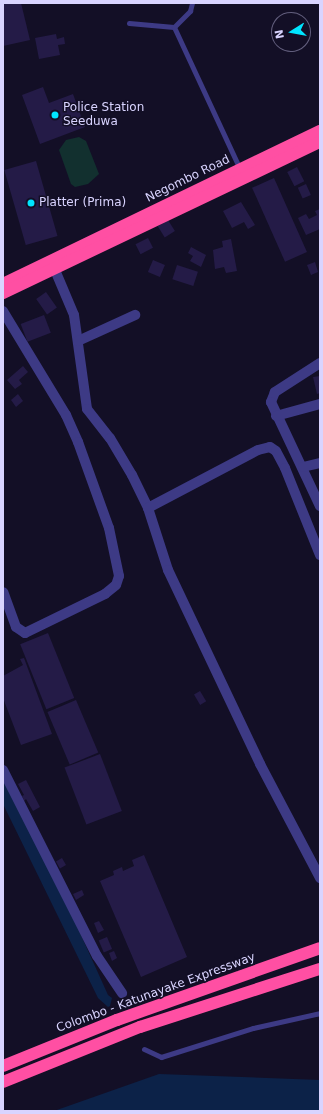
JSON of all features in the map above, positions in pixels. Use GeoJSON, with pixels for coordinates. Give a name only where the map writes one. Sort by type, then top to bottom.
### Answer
{"type":"FeatureCollection","features":[{"type":"Feature","properties":{"kind":"highway","name":"Negombo Road"},"geometry":{"type":"LineString","coordinates":[[3,284],[320,131]]}},
{"type":"Feature","properties":{"kind":"highway","name":"Negombo Road"},"geometry":{"type":"LineString","coordinates":[[3,293],[55,270],[320,142]]}},
{"type":"Feature","properties":{"kind":"highway","name":"Colombo - Katunayake Expressway"},"geometry":{"type":"LineString","coordinates":[[3,1066],[117,1020],[320,948]]}},
{"type":"Feature","properties":{"kind":"highway"},"geometry":{"type":"LineString","coordinates":[[3,1082],[140,1027],[320,969]]}},
{"type":"Feature","properties":{"kind":"street"},"geometry":{"type":"LineString","coordinates":[[55,270],[74,315],[87,409],[110,438],[148,508],[168,570],[260,764],[320,878]]}},
{"type":"Feature","properties":{"kind":"street"},"geometry":{"type":"LineString","coordinates":[[3,311],[66,415],[78,442],[109,528],[119,576],[116,585],[105,594],[25,633],[16,627],[3,592]]}},
{"type":"Feature","properties":{"kind":"street"},"geometry":{"type":"LineString","coordinates":[[78,341],[135,315]]}},
{"type":"Feature","properties":{"kind":"street"},"geometry":{"type":"LineString","coordinates":[[320,362],[275,392],[271,402],[276,416],[303,467],[320,506]]}},
{"type":"Feature","properties":{"kind":"street"},"geometry":{"type":"LineString","coordinates":[[276,416],[320,404]]}},
{"type":"Feature","properties":{"kind":"street"},"geometry":{"type":"LineString","coordinates":[[148,508],[258,450],[270,447],[276,451],[285,468],[320,555]]}},
{"type":"Feature","properties":{"kind":"street"},"geometry":{"type":"LineString","coordinates":[[303,467],[320,463]]}},
{"type":"Feature","properties":{"kind":"street"},"geometry":{"type":"LineString","coordinates":[[3,770],[97,956],[122,993]]}},
{"type":"Feature","properties":{"kind":"lane"},"geometry":{"type":"LineString","coordinates":[[174,27],[190,11],[192,3]]}},
{"type":"Feature","properties":{"kind":"lane"},"geometry":{"type":"LineString","coordinates":[[129,23],[174,27]]}},
{"type":"Feature","properties":{"kind":"lane"},"geometry":{"type":"LineString","coordinates":[[174,27],[240,169]]}},
{"type":"Feature","properties":{"kind":"lane"},"geometry":{"type":"LineString","coordinates":[[144,1049],[161,1057],[253,1028],[320,1013]]}},
{"type":"Feature","properties":{"kind":"green space"},"geometry":{"type":"Polygon","coordinates":[[[79,137],[86,141],[99,174],[88,184],[75,187],[71,184],[59,150],[66,140],[79,137]]]}},
{"type":"Feature","properties":{"kind":"water"},"geometry":{"type":"Polygon","coordinates":[[[3,777],[62,893],[108,995],[112,998],[110,1006],[108,1007],[98,998],[3,804],[3,777]]]}},
{"type":"Feature","properties":{"kind":"water"},"geometry":{"type":"Polygon","coordinates":[[[159,1074],[320,1080],[320,1111],[54,1111],[159,1074]]]}},
{"type":"Feature","properties":{"kind":"building"},"geometry":{"type":"Polygon","coordinates":[[[3,3],[21,3],[30,40],[3,46],[3,3]]]}},
{"type":"Feature","properties":{"kind":"building"},"geometry":{"type":"Polygon","coordinates":[[[56,34],[57,39],[64,37],[65,44],[58,45],[60,55],[39,59],[35,38],[56,34]]]}},
{"type":"Feature","properties":{"kind":"building","name":"Police Station Seeduwa"},"geometry":{"type":"Polygon","coordinates":[[[43,87],[49,103],[73,94],[85,127],[40,144],[22,95],[43,87]]]}},
{"type":"Feature","properties":{"kind":"building","name":"Platter (Prima)"},"geometry":{"type":"Polygon","coordinates":[[[36,161],[57,236],[26,245],[4,170],[36,161]]]}},
{"type":"Feature","properties":{"kind":"building"},"geometry":{"type":"Polygon","coordinates":[[[297,167],[304,181],[294,186],[287,172],[297,167]]]}},
{"type":"Feature","properties":{"kind":"building"},"geometry":{"type":"Polygon","coordinates":[[[274,178],[307,252],[285,262],[252,188],[274,178]]]}},
{"type":"Feature","properties":{"kind":"building"},"geometry":{"type":"Polygon","coordinates":[[[306,184],[311,195],[303,199],[298,188],[306,184]]]}},
{"type":"Feature","properties":{"kind":"building"},"geometry":{"type":"Polygon","coordinates":[[[241,202],[255,225],[248,229],[244,222],[232,228],[223,211],[241,202]]]}},
{"type":"Feature","properties":{"kind":"building"},"geometry":{"type":"Polygon","coordinates":[[[320,209],[320,229],[306,235],[298,218],[306,214],[309,219],[317,215],[315,211],[320,209]]]}},
{"type":"Feature","properties":{"kind":"building"},"geometry":{"type":"Polygon","coordinates":[[[168,220],[175,231],[165,237],[158,226],[168,220]]]}},
{"type":"Feature","properties":{"kind":"building"},"geometry":{"type":"Polygon","coordinates":[[[148,238],[153,248],[141,254],[136,244],[148,238]]]}},
{"type":"Feature","properties":{"kind":"building"},"geometry":{"type":"Polygon","coordinates":[[[231,239],[237,271],[226,273],[224,267],[215,269],[213,250],[223,247],[222,241],[231,239]]]}},
{"type":"Feature","properties":{"kind":"building"},"geometry":{"type":"Polygon","coordinates":[[[191,247],[206,255],[201,267],[190,261],[193,256],[188,253],[191,247]]]}},
{"type":"Feature","properties":{"kind":"building"},"geometry":{"type":"Polygon","coordinates":[[[153,260],[165,265],[160,277],[148,272],[153,260]]]}},
{"type":"Feature","properties":{"kind":"building"},"geometry":{"type":"Polygon","coordinates":[[[315,262],[318,272],[311,275],[307,265],[315,262]]]}},
{"type":"Feature","properties":{"kind":"building"},"geometry":{"type":"Polygon","coordinates":[[[177,265],[198,272],[193,286],[172,279],[177,265]]]}},
{"type":"Feature","properties":{"kind":"building"},"geometry":{"type":"Polygon","coordinates":[[[46,292],[57,308],[47,314],[36,299],[46,292]]]}},
{"type":"Feature","properties":{"kind":"building"},"geometry":{"type":"Polygon","coordinates":[[[44,315],[51,333],[27,342],[21,324],[44,315]]]}},
{"type":"Feature","properties":{"kind":"building"},"geometry":{"type":"Polygon","coordinates":[[[23,366],[28,372],[19,380],[22,384],[15,389],[7,380],[23,366]]]}},
{"type":"Feature","properties":{"kind":"building"},"geometry":{"type":"Polygon","coordinates":[[[320,376],[320,393],[317,394],[313,377],[320,376]]]}},
{"type":"Feature","properties":{"kind":"building"},"geometry":{"type":"Polygon","coordinates":[[[18,394],[23,401],[16,407],[11,400],[18,394]]]}},
{"type":"Feature","properties":{"kind":"building"},"geometry":{"type":"Polygon","coordinates":[[[48,633],[74,698],[46,709],[20,644],[48,633]]]}},
{"type":"Feature","properties":{"kind":"building"},"geometry":{"type":"Polygon","coordinates":[[[24,658],[52,734],[21,745],[3,698],[3,676],[23,665],[20,659],[24,658]]]}},
{"type":"Feature","properties":{"kind":"building"},"geometry":{"type":"Polygon","coordinates":[[[200,691],[206,701],[200,705],[194,695],[200,691]]]}},
{"type":"Feature","properties":{"kind":"building"},"geometry":{"type":"Polygon","coordinates":[[[76,700],[98,752],[70,765],[47,712],[76,700]]]}},
{"type":"Feature","properties":{"kind":"building"},"geometry":{"type":"Polygon","coordinates":[[[100,754],[122,811],[86,825],[65,768],[100,754]]]}},
{"type":"Feature","properties":{"kind":"building"},"geometry":{"type":"Polygon","coordinates":[[[26,780],[40,807],[33,811],[26,799],[24,801],[22,796],[24,795],[18,784],[26,780]]]}},
{"type":"Feature","properties":{"kind":"building"},"geometry":{"type":"Polygon","coordinates":[[[144,855],[187,957],[141,977],[100,881],[114,875],[113,871],[122,867],[123,871],[134,866],[132,860],[144,855]]]}},
{"type":"Feature","properties":{"kind":"building"},"geometry":{"type":"Polygon","coordinates":[[[62,858],[66,865],[60,868],[56,862],[62,858]]]}},
{"type":"Feature","properties":{"kind":"building"},"geometry":{"type":"Polygon","coordinates":[[[82,890],[84,895],[76,900],[73,894],[82,890]]]}},
{"type":"Feature","properties":{"kind":"building"},"geometry":{"type":"Polygon","coordinates":[[[99,921],[104,930],[98,933],[94,923],[99,921]]]}},
{"type":"Feature","properties":{"kind":"building"},"geometry":{"type":"Polygon","coordinates":[[[107,937],[112,949],[104,952],[99,941],[107,937]]]}},
{"type":"Feature","properties":{"kind":"building"},"geometry":{"type":"Polygon","coordinates":[[[114,951],[117,958],[112,961],[109,953],[114,951]]]}},
{"type":"Feature","properties":{"kind":"place","name":"Police Station Seeduwa"},"geometry":{"type":"Point","coordinates":[55,115]}},
{"type":"Feature","properties":{"kind":"place","name":"Platter (Prima)"},"geometry":{"type":"Point","coordinates":[31,203]}}]}
